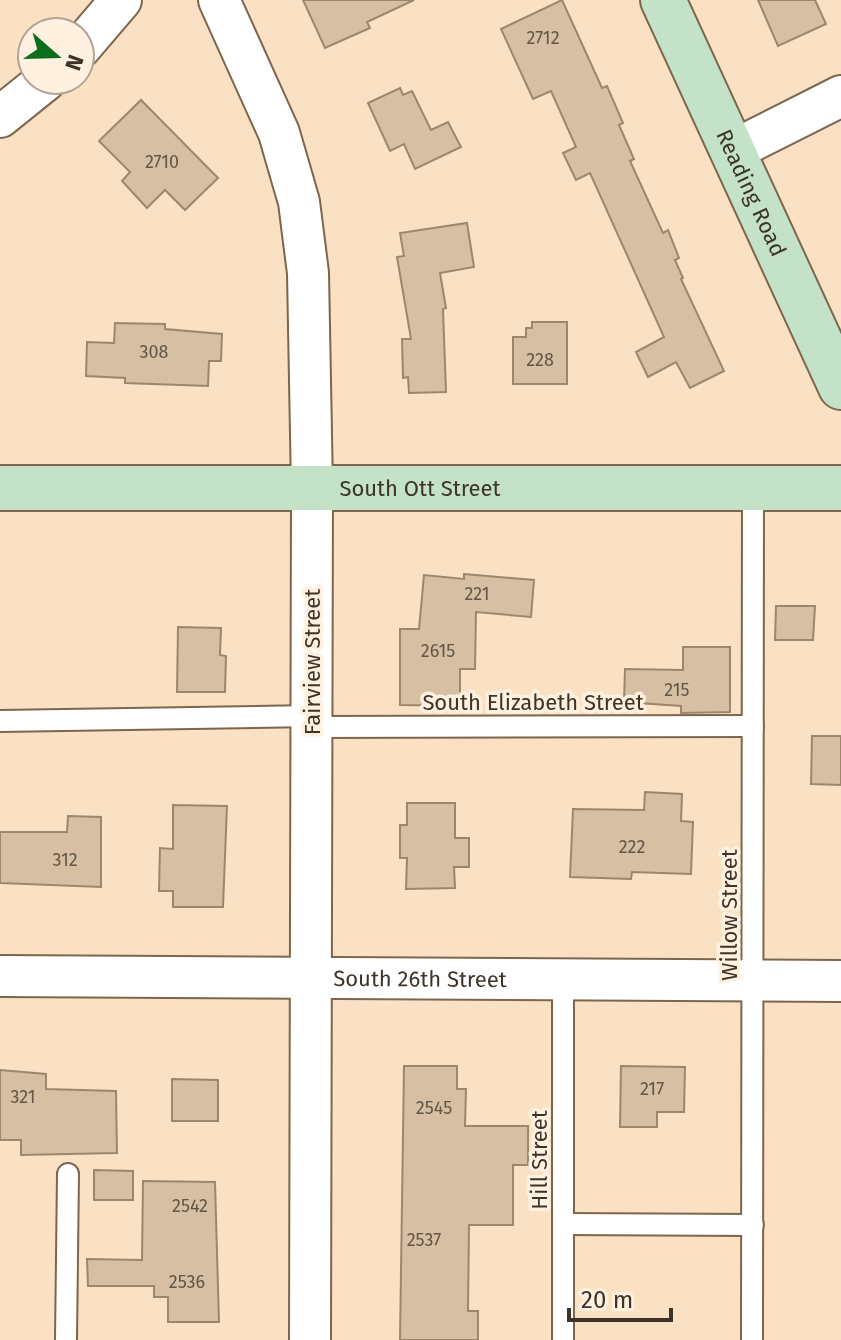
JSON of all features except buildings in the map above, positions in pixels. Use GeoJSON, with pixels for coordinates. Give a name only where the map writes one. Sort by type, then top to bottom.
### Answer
{"type":"FeatureCollection","features":[{"type":"Feature","properties":{"kind":"street"},"geometry":{"type":"LineString","coordinates":[[96,29],[121,0]]}},
{"type":"Feature","properties":{"kind":"street","name":"Fairview Street"},"geometry":{"type":"LineString","coordinates":[[219,0],[279,133],[299,202],[308,273],[312,488],[310,1340]]}},
{"type":"Feature","properties":{"kind":"street","name":"Reading Road"},"geometry":{"type":"LineString","coordinates":[[663,0],[841,387]]}},
{"type":"Feature","properties":{"kind":"street"},"geometry":{"type":"LineString","coordinates":[[0,117],[26,96]]}},
{"type":"Feature","properties":{"kind":"street"},"geometry":{"type":"LineString","coordinates":[[732,151],[841,96]]}},
{"type":"Feature","properties":{"kind":"street","name":"South Ott Street"},"geometry":{"type":"LineString","coordinates":[[0,488],[841,488]]}},
{"type":"Feature","properties":{"kind":"street","name":"South 26th Street"},"geometry":{"type":"LineString","coordinates":[[0,976],[841,981]]}},
{"type":"Feature","properties":{"kind":"lane","name":"Willow Street"},"geometry":{"type":"LineString","coordinates":[[752,1340],[753,489]]}},
{"type":"Feature","properties":{"kind":"lane","name":"South Elizabeth Street"},"geometry":{"type":"LineString","coordinates":[[0,721],[753,726]]}},
{"type":"Feature","properties":{"kind":"lane","name":"Hill Street"},"geometry":{"type":"LineString","coordinates":[[563,979],[563,1340]]}},
{"type":"Feature","properties":{"kind":"lane"},"geometry":{"type":"LineString","coordinates":[[66,1340],[68,1174]]}},
{"type":"Feature","properties":{"kind":"lane"},"geometry":{"type":"LineString","coordinates":[[563,1224],[753,1225]]}}]}
